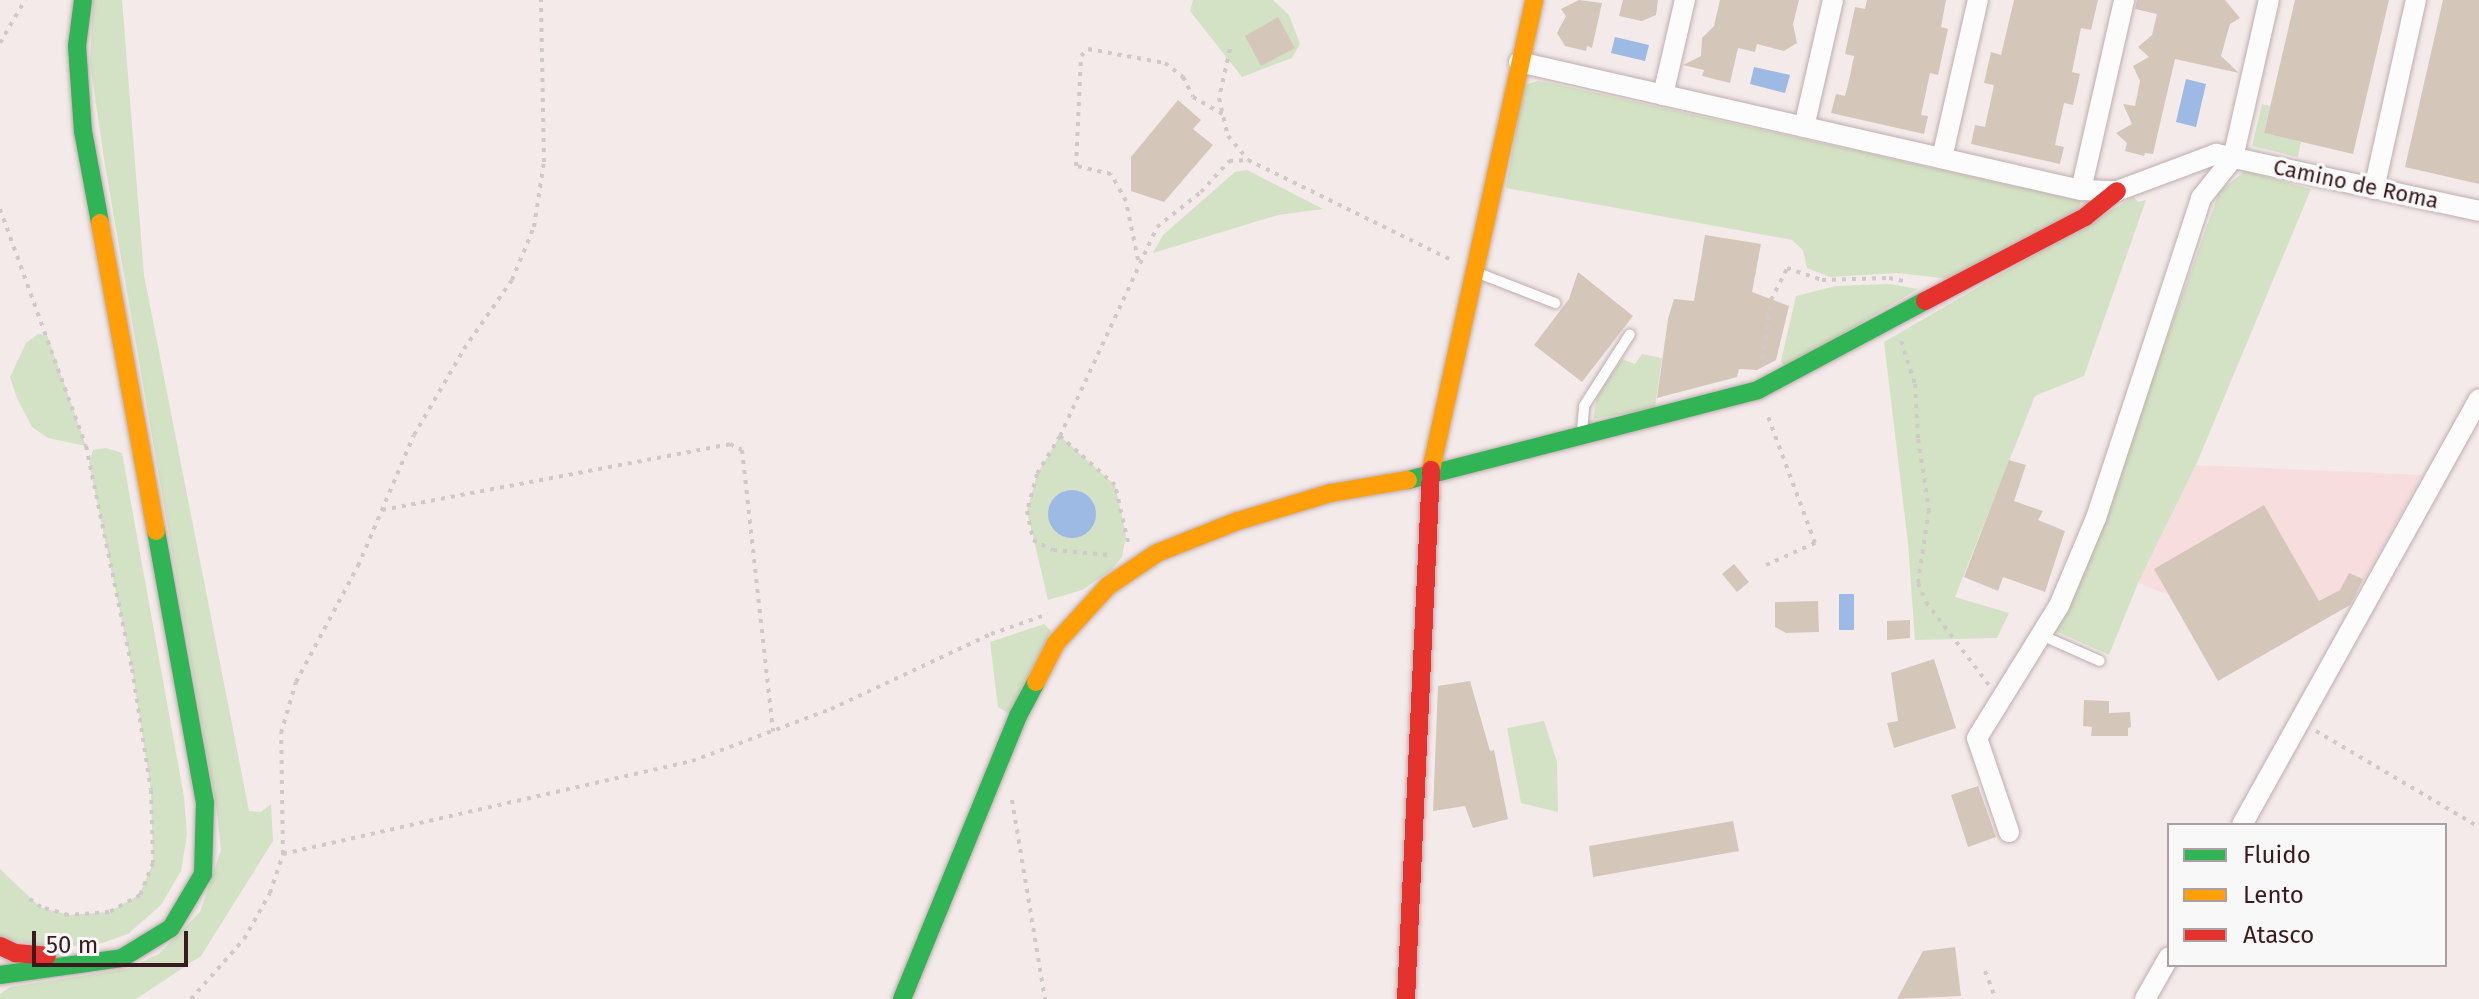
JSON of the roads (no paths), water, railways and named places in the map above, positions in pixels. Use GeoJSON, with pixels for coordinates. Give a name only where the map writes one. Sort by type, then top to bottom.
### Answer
{"type":"FeatureCollection","features":[{"type":"Feature","properties":{"kind":"street"},"geometry":{"type":"LineString","coordinates":[[0,975],[11,971],[122,958],[171,928],[203,874],[205,803],[83,131],[77,46],[83,0]]}},
{"type":"Feature","properties":{"kind":"street"},"geometry":{"type":"LineString","coordinates":[[1406,999],[1430,476],[1534,0]]}},
{"type":"Feature","properties":{"kind":"street"},"geometry":{"type":"LineString","coordinates":[[1663,95],[1685,0]]}},
{"type":"Feature","properties":{"kind":"street"},"geometry":{"type":"LineString","coordinates":[[1804,127],[1833,0]]}},
{"type":"Feature","properties":{"kind":"street"},"geometry":{"type":"LineString","coordinates":[[1942,158],[1978,0]]}},
{"type":"Feature","properties":{"kind":"street"},"geometry":{"type":"LineString","coordinates":[[2081,190],[2124,0]]}},
{"type":"Feature","properties":{"kind":"street"},"geometry":{"type":"LineString","coordinates":[[2009,832],[1977,738],[2059,606],[2096,518],[2201,198],[2233,158],[2269,0]]}},
{"type":"Feature","properties":{"kind":"street"},"geometry":{"type":"LineString","coordinates":[[2374,189],[2416,0]]}},
{"type":"Feature","properties":{"kind":"street"},"geometry":{"type":"LineString","coordinates":[[1519,62],[2081,190],[2117,191]]}},
{"type":"Feature","properties":{"kind":"street","name":"Camino de Roma"},"geometry":{"type":"LineString","coordinates":[[2117,191],[2216,154],[2479,211]]}},
{"type":"Feature","properties":{"kind":"street"},"geometry":{"type":"LineString","coordinates":[[902,999],[1018,716],[1056,643],[1108,586],[1157,553],[1238,521],[1331,493],[1430,476],[1758,390],[1892,322],[2085,217],[2117,191]]}},
{"type":"Feature","properties":{"kind":"street"},"geometry":{"type":"LineString","coordinates":[[2243,823],[2479,399]]}},
{"type":"Feature","properties":{"kind":"street"},"geometry":{"type":"LineString","coordinates":[[0,946],[15,953],[105,961]]}},
{"type":"Feature","properties":{"kind":"street"},"geometry":{"type":"LineString","coordinates":[[2145,999],[2167,960]]}},
{"type":"Feature","properties":{"kind":"lane"},"geometry":{"type":"LineString","coordinates":[[1476,272],[1555,303]]}},
{"type":"Feature","properties":{"kind":"lane"},"geometry":{"type":"LineString","coordinates":[[1582,437],[1584,406],[1630,334]]}},
{"type":"Feature","properties":{"kind":"lane"},"geometry":{"type":"LineString","coordinates":[[2041,635],[2100,661]]}},
{"type":"Feature","properties":{"kind":"water"},"geometry":{"type":"Polygon","coordinates":[[[1615,37],[1649,45],[1645,61],[1611,53],[1615,37]]]}},
{"type":"Feature","properties":{"kind":"water"},"geometry":{"type":"Polygon","coordinates":[[[1754,67],[1790,75],[1785,93],[1750,84],[1754,67]]]}},
{"type":"Feature","properties":{"kind":"water"},"geometry":{"type":"Polygon","coordinates":[[[2186,79],[2206,84],[2196,127],[2176,122],[2186,79]]]}},
{"type":"Feature","properties":{"kind":"water"},"geometry":{"type":"Polygon","coordinates":[[[1072,490],[1089,497],[1096,514],[1089,531],[1072,538],[1055,531],[1048,514],[1055,497],[1072,490]]]}},
{"type":"Feature","properties":{"kind":"water"},"geometry":{"type":"Polygon","coordinates":[[[1839,594],[1854,594],[1854,630],[1839,630],[1839,594]]]}}]}
